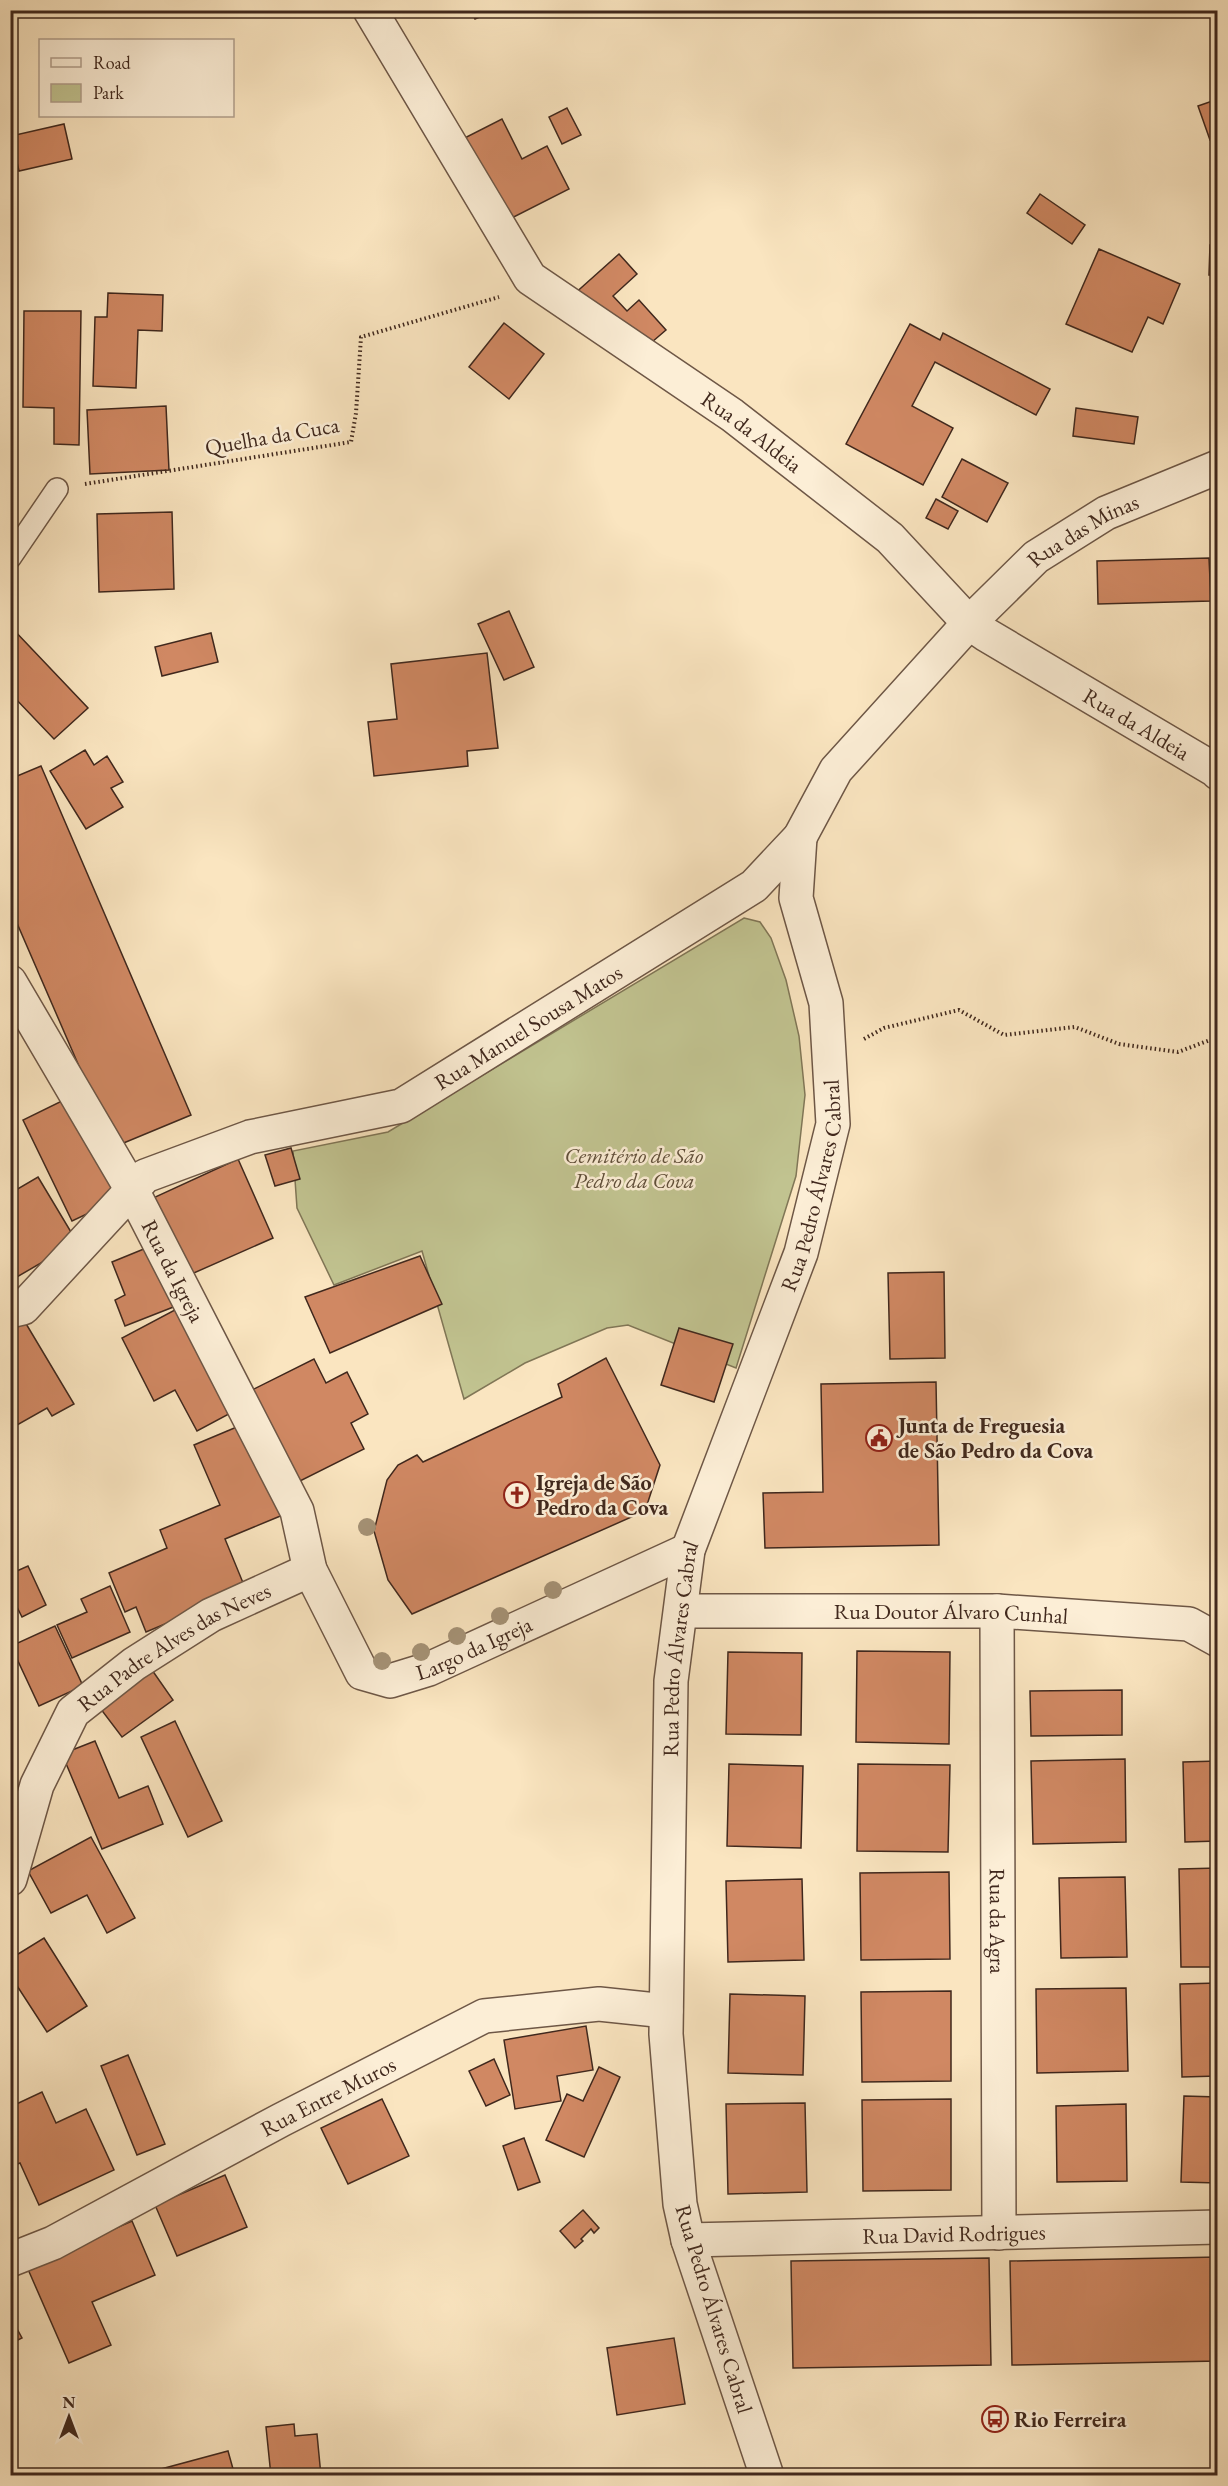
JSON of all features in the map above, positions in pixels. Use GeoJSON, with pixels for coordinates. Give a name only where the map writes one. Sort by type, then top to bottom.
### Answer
{"type":"FeatureCollection","features":[{"type":"Feature","properties":{"kind":"street","name":"Rua da Aldeia"},"geometry":{"type":"LineString","coordinates":[[370,10],[530,278],[732,415],[890,538],[969,623],[1218,773]]}},
{"type":"Feature","properties":{"kind":"street","name":"Rua das Minas"},"geometry":{"type":"LineString","coordinates":[[969,623],[1036,556],[1106,513],[1218,467]]}},
{"type":"Feature","properties":{"kind":"street","name":"Rua Manuel Sousa Matos"},"geometry":{"type":"LineString","coordinates":[[10,1311],[23,1308],[146,1176],[250,1137],[401,1106],[754,886],[800,837],[836,770],[969,623]]}},
{"type":"Feature","properties":{"kind":"street","name":"Rua Pedro Álvares Cabral"},"geometry":{"type":"LineString","coordinates":[[767,2475],[688,2240],[680,2204],[666,2011],[671,1681],[688,1550],[801,1254],[833,1124],[826,1003],[796,898],[800,837]]}},
{"type":"Feature","properties":{"kind":"street","name":"Rua da Igreja"},"geometry":{"type":"LineString","coordinates":[[10,982],[132,1190],[297,1511],[310,1570]]}},
{"type":"Feature","properties":{"kind":"street","name":"Largo da Igreja"},"geometry":{"type":"LineString","coordinates":[[310,1570],[362,1673],[390,1681],[429,1669],[688,1550]]}},
{"type":"Feature","properties":{"kind":"street","name":"Rua Padre Alves das Neves"},"geometry":{"type":"LineString","coordinates":[[10,1880],[37,1785],[73,1712],[134,1664],[212,1615],[310,1570]]}},
{"type":"Feature","properties":{"kind":"street","name":"Rua Doutor Álvaro Cunhal"},"geometry":{"type":"LineString","coordinates":[[681,1611],[997,1611],[1188,1624],[1218,1640]]}},
{"type":"Feature","properties":{"kind":"street","name":"Rua da Agra"},"geometry":{"type":"LineString","coordinates":[[997,1611],[999,2233]]}},
{"type":"Feature","properties":{"kind":"street","name":"Rua Entre Muros"},"geometry":{"type":"LineString","coordinates":[[10,2260],[53,2243],[281,2120],[484,2016],[599,2004],[666,2011]]}},
{"type":"Feature","properties":{"kind":"street","name":"Rua David Rodrigues"},"geometry":{"type":"LineString","coordinates":[[688,2240],[1218,2227]]}},
{"type":"Feature","properties":{"kind":"lane"},"geometry":{"type":"LineString","coordinates":[[10,558],[57,489]]}},
{"type":"Feature","properties":{"kind":"path","name":"Quelha da Cuca"},"geometry":{"type":"LineString","coordinates":[[57,489],[351,442],[356,413],[361,337],[540,285]]}},
{"type":"Feature","properties":{"kind":"path"},"geometry":{"type":"LineString","coordinates":[[829,1058],[884,1028],[959,1010],[1004,1035],[1074,1027],[1119,1044],[1178,1052],[1218,1036]]}},
{"type":"Feature","properties":{"kind":"green space","name":"Cemitério de São Pedro da Cova"},"geometry":{"type":"Polygon","coordinates":[[[744,918],[760,922],[771,938],[786,980],[799,1036],[805,1095],[796,1176],[736,1368],[628,1325],[607,1328],[525,1363],[464,1399],[422,1251],[334,1285],[297,1208],[293,1151],[388,1132],[744,918]]]}},
{"type":"Feature","properties":{"kind":"building"},"geometry":{"type":"Polygon","coordinates":[[[471,10],[496,10],[475,19],[471,10]]]}},
{"type":"Feature","properties":{"kind":"building"},"geometry":{"type":"Polygon","coordinates":[[[1218,99],[1218,137],[1210,140],[1198,106],[1218,99]]]}},
{"type":"Feature","properties":{"kind":"building"},"geometry":{"type":"Polygon","coordinates":[[[567,108],[581,135],[562,144],[549,117],[567,108]]]}},
{"type":"Feature","properties":{"kind":"building"},"geometry":{"type":"Polygon","coordinates":[[[502,119],[522,159],[547,146],[569,189],[502,223],[441,150],[502,119]]]}},
{"type":"Feature","properties":{"kind":"building"},"geometry":{"type":"Polygon","coordinates":[[[64,124],[72,159],[19,171],[11,136],[64,124]]]}},
{"type":"Feature","properties":{"kind":"building"},"geometry":{"type":"Polygon","coordinates":[[[1040,194],[1085,225],[1072,244],[1027,213],[1040,194]]]}},
{"type":"Feature","properties":{"kind":"building"},"geometry":{"type":"Polygon","coordinates":[[[1210,245],[1218,246],[1218,275],[1209,275],[1210,245]]]}},
{"type":"Feature","properties":{"kind":"building"},"geometry":{"type":"Polygon","coordinates":[[[1099,249],[1180,284],[1163,324],[1148,317],[1132,352],[1066,324],[1099,249]]]}},
{"type":"Feature","properties":{"kind":"building"},"geometry":{"type":"Polygon","coordinates":[[[619,254],[637,274],[613,296],[627,311],[639,300],[666,330],[631,360],[572,296],[619,254]]]}},
{"type":"Feature","properties":{"kind":"building"},"geometry":{"type":"Polygon","coordinates":[[[108,293],[163,295],[162,331],[138,330],[136,388],[93,386],[95,317],[107,317],[108,293]]]}},
{"type":"Feature","properties":{"kind":"building"},"geometry":{"type":"Polygon","coordinates":[[[24,311],[81,311],[79,445],[54,444],[54,408],[23,407],[24,311]]]}},
{"type":"Feature","properties":{"kind":"building"},"geometry":{"type":"Polygon","coordinates":[[[504,323],[544,354],[509,399],[469,367],[504,323]]]}},
{"type":"Feature","properties":{"kind":"building"},"geometry":{"type":"Polygon","coordinates":[[[910,324],[940,340],[943,333],[1050,389],[1036,415],[935,362],[912,406],[953,428],[923,485],[846,444],[910,324]]]}},
{"type":"Feature","properties":{"kind":"building"},"geometry":{"type":"Polygon","coordinates":[[[166,406],[169,470],[90,474],[87,410],[166,406]]]}},
{"type":"Feature","properties":{"kind":"building"},"geometry":{"type":"Polygon","coordinates":[[[1076,408],[1138,417],[1134,444],[1073,436],[1076,408]]]}},
{"type":"Feature","properties":{"kind":"building"},"geometry":{"type":"Polygon","coordinates":[[[962,459],[1008,483],[987,522],[942,497],[962,459]]]}},
{"type":"Feature","properties":{"kind":"building"},"geometry":{"type":"Polygon","coordinates":[[[936,499],[958,511],[948,529],[926,518],[936,499]]]}},
{"type":"Feature","properties":{"kind":"building"},"geometry":{"type":"Polygon","coordinates":[[[172,512],[174,589],[99,592],[97,514],[172,512]]]}},
{"type":"Feature","properties":{"kind":"building"},"geometry":{"type":"Polygon","coordinates":[[[1209,558],[1211,601],[1098,604],[1097,561],[1209,558]]]}},
{"type":"Feature","properties":{"kind":"building"},"geometry":{"type":"Polygon","coordinates":[[[509,611],[534,667],[504,680],[478,624],[509,611]]]}},
{"type":"Feature","properties":{"kind":"building"},"geometry":{"type":"Polygon","coordinates":[[[11,627],[88,708],[54,739],[13,696],[10,699],[11,627]]]}},
{"type":"Feature","properties":{"kind":"building"},"geometry":{"type":"Polygon","coordinates":[[[211,633],[218,662],[162,676],[155,647],[211,633]]]}},
{"type":"Feature","properties":{"kind":"building"},"geometry":{"type":"Polygon","coordinates":[[[487,653],[498,748],[467,751],[468,766],[374,776],[368,722],[397,719],[391,664],[487,653]]]}},
{"type":"Feature","properties":{"kind":"building"},"geometry":{"type":"Polygon","coordinates":[[[85,750],[94,765],[107,756],[123,782],[111,788],[123,807],[86,829],[50,771],[85,750]]]}},
{"type":"Feature","properties":{"kind":"building"},"geometry":{"type":"Polygon","coordinates":[[[41,766],[191,1115],[114,1147],[10,907],[10,779],[41,766]]]}},
{"type":"Feature","properties":{"kind":"building"},"geometry":{"type":"Polygon","coordinates":[[[72,1096],[121,1198],[72,1221],[23,1120],[72,1096]]]}},
{"type":"Feature","properties":{"kind":"building"},"geometry":{"type":"Polygon","coordinates":[[[291,1148],[300,1179],[275,1186],[265,1155],[291,1148]]]}},
{"type":"Feature","properties":{"kind":"building"},"geometry":{"type":"Polygon","coordinates":[[[238,1159],[273,1238],[187,1276],[153,1198],[238,1159]]]}},
{"type":"Feature","properties":{"kind":"building"},"geometry":{"type":"Polygon","coordinates":[[[38,1177],[77,1242],[10,1281],[10,1180],[16,1190],[38,1177]]]}},
{"type":"Feature","properties":{"kind":"building"},"geometry":{"type":"Polygon","coordinates":[[[156,1244],[181,1304],[125,1326],[115,1300],[125,1295],[112,1262],[156,1244]]]}},
{"type":"Feature","properties":{"kind":"building"},"geometry":{"type":"Polygon","coordinates":[[[420,1256],[442,1304],[330,1353],[305,1297],[420,1256]]]}},
{"type":"Feature","properties":{"kind":"building"},"geometry":{"type":"Polygon","coordinates":[[[944,1272],[945,1358],[890,1359],[888,1273],[944,1272]]]}},
{"type":"Feature","properties":{"kind":"building"},"geometry":{"type":"Polygon","coordinates":[[[188,1303],[242,1407],[197,1431],[175,1390],[154,1401],[122,1338],[188,1303]]]}},
{"type":"Feature","properties":{"kind":"building"},"geometry":{"type":"Polygon","coordinates":[[[22,1317],[74,1404],[52,1416],[47,1408],[10,1429],[10,1324],[22,1317]]]}},
{"type":"Feature","properties":{"kind":"building"},"geometry":{"type":"Polygon","coordinates":[[[679,1328],[733,1344],[714,1402],[661,1385],[679,1328]]]}},
{"type":"Feature","properties":{"kind":"building","name":"Igreja de São Pedro da Cova"},"geometry":{"type":"Polygon","coordinates":[[[606,1358],[660,1465],[645,1511],[412,1614],[388,1580],[374,1531],[387,1480],[398,1465],[417,1455],[423,1462],[562,1397],[558,1384],[606,1358]]]}},
{"type":"Feature","properties":{"kind":"building"},"geometry":{"type":"Polygon","coordinates":[[[314,1359],[326,1383],[347,1372],[368,1414],[351,1423],[364,1449],[298,1482],[252,1390],[314,1359]]]}},
{"type":"Feature","properties":{"kind":"building","name":"Junta de Freguesia de São Pedro da Cova"},"geometry":{"type":"Polygon","coordinates":[[[936,1382],[939,1545],[765,1548],[763,1493],[823,1492],[821,1384],[936,1382]]]}},
{"type":"Feature","properties":{"kind":"building"},"geometry":{"type":"Polygon","coordinates":[[[251,1421],[290,1512],[225,1539],[246,1590],[146,1632],[136,1607],[125,1612],[109,1573],[167,1548],[160,1530],[220,1505],[194,1445],[251,1421]]]}},
{"type":"Feature","properties":{"kind":"building"},"geometry":{"type":"Polygon","coordinates":[[[28,1566],[46,1605],[22,1617],[10,1593],[10,1574],[28,1566]]]}},
{"type":"Feature","properties":{"kind":"building"},"geometry":{"type":"Polygon","coordinates":[[[110,1586],[130,1632],[72,1658],[57,1625],[87,1612],[81,1599],[110,1586]]]}},
{"type":"Feature","properties":{"kind":"building"},"geometry":{"type":"Polygon","coordinates":[[[55,1626],[83,1686],[39,1706],[11,1646],[55,1626]]]}},
{"type":"Feature","properties":{"kind":"building"},"geometry":{"type":"Polygon","coordinates":[[[857,1651],[950,1652],[949,1744],[856,1742],[857,1651]]]}},
{"type":"Feature","properties":{"kind":"building"},"geometry":{"type":"Polygon","coordinates":[[[728,1652],[802,1653],[801,1735],[726,1734],[728,1652]]]}},
{"type":"Feature","properties":{"kind":"building"},"geometry":{"type":"Polygon","coordinates":[[[152,1670],[173,1700],[122,1737],[100,1708],[152,1670]]]}},
{"type":"Feature","properties":{"kind":"building"},"geometry":{"type":"Polygon","coordinates":[[[1122,1690],[1122,1735],[1031,1736],[1030,1691],[1122,1690]]]}},
{"type":"Feature","properties":{"kind":"building"},"geometry":{"type":"Polygon","coordinates":[[[175,1721],[222,1821],[188,1837],[141,1737],[175,1721]]]}},
{"type":"Feature","properties":{"kind":"building"},"geometry":{"type":"Polygon","coordinates":[[[95,1741],[119,1798],[148,1786],[163,1824],[102,1849],[62,1754],[95,1741]]]}},
{"type":"Feature","properties":{"kind":"building"},"geometry":{"type":"Polygon","coordinates":[[[1125,1759],[1126,1842],[1033,1844],[1031,1761],[1125,1759]]]}},
{"type":"Feature","properties":{"kind":"building"},"geometry":{"type":"Polygon","coordinates":[[[1218,1761],[1218,1841],[1185,1842],[1183,1762],[1218,1761]]]}},
{"type":"Feature","properties":{"kind":"building"},"geometry":{"type":"Polygon","coordinates":[[[729,1764],[803,1766],[801,1848],[727,1846],[729,1764]]]}},
{"type":"Feature","properties":{"kind":"building"},"geometry":{"type":"Polygon","coordinates":[[[858,1764],[950,1765],[948,1852],[857,1851],[858,1764]]]}},
{"type":"Feature","properties":{"kind":"building"},"geometry":{"type":"Polygon","coordinates":[[[91,1837],[135,1918],[107,1933],[87,1895],[51,1913],[28,1871],[91,1837]]]}},
{"type":"Feature","properties":{"kind":"building"},"geometry":{"type":"Polygon","coordinates":[[[1218,1868],[1218,1967],[1181,1967],[1179,1869],[1218,1868]]]}},
{"type":"Feature","properties":{"kind":"building"},"geometry":{"type":"Polygon","coordinates":[[[949,1872],[950,1959],[861,1960],[860,1873],[949,1872]]]}},
{"type":"Feature","properties":{"kind":"building"},"geometry":{"type":"Polygon","coordinates":[[[1125,1877],[1127,1957],[1061,1958],[1059,1878],[1125,1877]]]}},
{"type":"Feature","properties":{"kind":"building"},"geometry":{"type":"Polygon","coordinates":[[[802,1879],[804,1960],[728,1962],[726,1881],[802,1879]]]}},
{"type":"Feature","properties":{"kind":"building"},"geometry":{"type":"Polygon","coordinates":[[[44,1938],[87,2006],[47,2032],[10,1975],[10,1959],[44,1938]]]}},
{"type":"Feature","properties":{"kind":"building"},"geometry":{"type":"Polygon","coordinates":[[[1218,1983],[1218,2076],[1182,2077],[1180,1984],[1218,1983]]]}},
{"type":"Feature","properties":{"kind":"building"},"geometry":{"type":"Polygon","coordinates":[[[1126,1988],[1128,2071],[1037,2073],[1036,1989],[1126,1988]]]}},
{"type":"Feature","properties":{"kind":"building"},"geometry":{"type":"Polygon","coordinates":[[[951,1991],[951,2081],[862,2082],[861,1992],[951,1991]]]}},
{"type":"Feature","properties":{"kind":"building"},"geometry":{"type":"Polygon","coordinates":[[[730,1994],[805,1996],[803,2075],[728,2073],[730,1994]]]}},
{"type":"Feature","properties":{"kind":"building"},"geometry":{"type":"Polygon","coordinates":[[[586,2026],[593,2070],[557,2076],[561,2101],[515,2109],[504,2040],[586,2026]]]}},
{"type":"Feature","properties":{"kind":"building"},"geometry":{"type":"Polygon","coordinates":[[[128,2055],[165,2144],[137,2155],[101,2066],[128,2055]]]}},
{"type":"Feature","properties":{"kind":"building"},"geometry":{"type":"Polygon","coordinates":[[[494,2059],[510,2095],[486,2106],[469,2071],[494,2059]]]}},
{"type":"Feature","properties":{"kind":"building"},"geometry":{"type":"Polygon","coordinates":[[[599,2067],[620,2077],[584,2157],[546,2140],[567,2094],[583,2101],[599,2067]]]}},
{"type":"Feature","properties":{"kind":"building"},"geometry":{"type":"Polygon","coordinates":[[[42,2092],[56,2123],[86,2109],[114,2170],[39,2205],[20,2163],[10,2167],[10,2107],[42,2092]]]}},
{"type":"Feature","properties":{"kind":"building"},"geometry":{"type":"Polygon","coordinates":[[[1184,2096],[1218,2097],[1218,2183],[1181,2182],[1184,2096]]]}},
{"type":"Feature","properties":{"kind":"building"},"geometry":{"type":"Polygon","coordinates":[[[382,2099],[409,2156],[348,2184],[321,2128],[382,2099]]]}},
{"type":"Feature","properties":{"kind":"building"},"geometry":{"type":"Polygon","coordinates":[[[951,2099],[951,2190],[863,2191],[862,2100],[951,2099]]]}},
{"type":"Feature","properties":{"kind":"building"},"geometry":{"type":"Polygon","coordinates":[[[805,2103],[807,2192],[728,2194],[726,2104],[805,2103]]]}},
{"type":"Feature","properties":{"kind":"building"},"geometry":{"type":"Polygon","coordinates":[[[1126,2104],[1127,2181],[1057,2182],[1056,2106],[1126,2104]]]}},
{"type":"Feature","properties":{"kind":"building"},"geometry":{"type":"Polygon","coordinates":[[[524,2138],[540,2182],[518,2190],[503,2146],[524,2138]]]}},
{"type":"Feature","properties":{"kind":"building"},"geometry":{"type":"Polygon","coordinates":[[[225,2175],[247,2227],[177,2256],[155,2205],[225,2175]]]}},
{"type":"Feature","properties":{"kind":"building"},"geometry":{"type":"Polygon","coordinates":[[[583,2210],[599,2228],[594,2233],[591,2229],[575,2248],[560,2231],[583,2210]]]}},
{"type":"Feature","properties":{"kind":"building"},"geometry":{"type":"Polygon","coordinates":[[[132,2221],[155,2275],[92,2302],[111,2345],[69,2363],[27,2267],[132,2221]]]}},
{"type":"Feature","properties":{"kind":"building"},"geometry":{"type":"Polygon","coordinates":[[[1218,2257],[1218,2361],[1012,2365],[1010,2261],[1218,2257]]]}},
{"type":"Feature","properties":{"kind":"building"},"geometry":{"type":"Polygon","coordinates":[[[989,2258],[991,2365],[793,2368],[791,2261],[989,2258]]]}},
{"type":"Feature","properties":{"kind":"building"},"geometry":{"type":"Polygon","coordinates":[[[10,2316],[22,2338],[10,2344],[10,2316]]]}},
{"type":"Feature","properties":{"kind":"building"},"geometry":{"type":"Polygon","coordinates":[[[674,2338],[685,2404],[617,2415],[607,2348],[674,2338]]]}},
{"type":"Feature","properties":{"kind":"building"},"geometry":{"type":"Polygon","coordinates":[[[294,2424],[295,2436],[317,2434],[321,2476],[271,2476],[266,2427],[294,2424]]]}},
{"type":"Feature","properties":{"kind":"building"},"geometry":{"type":"Polygon","coordinates":[[[228,2451],[235,2476],[135,2476],[228,2451]]]}},
{"type":"Feature","properties":{"kind":"place","name":"Junta de Freguesia de São Pedro da Cova"},"geometry":{"type":"Point","coordinates":[879,1438]}},
{"type":"Feature","properties":{"kind":"place","name":"Igreja de São Pedro da Cova"},"geometry":{"type":"Point","coordinates":[517,1495]}},
{"type":"Feature","properties":{"kind":"place","name":"Rio Ferreira"},"geometry":{"type":"Point","coordinates":[995,2419]}}]}
